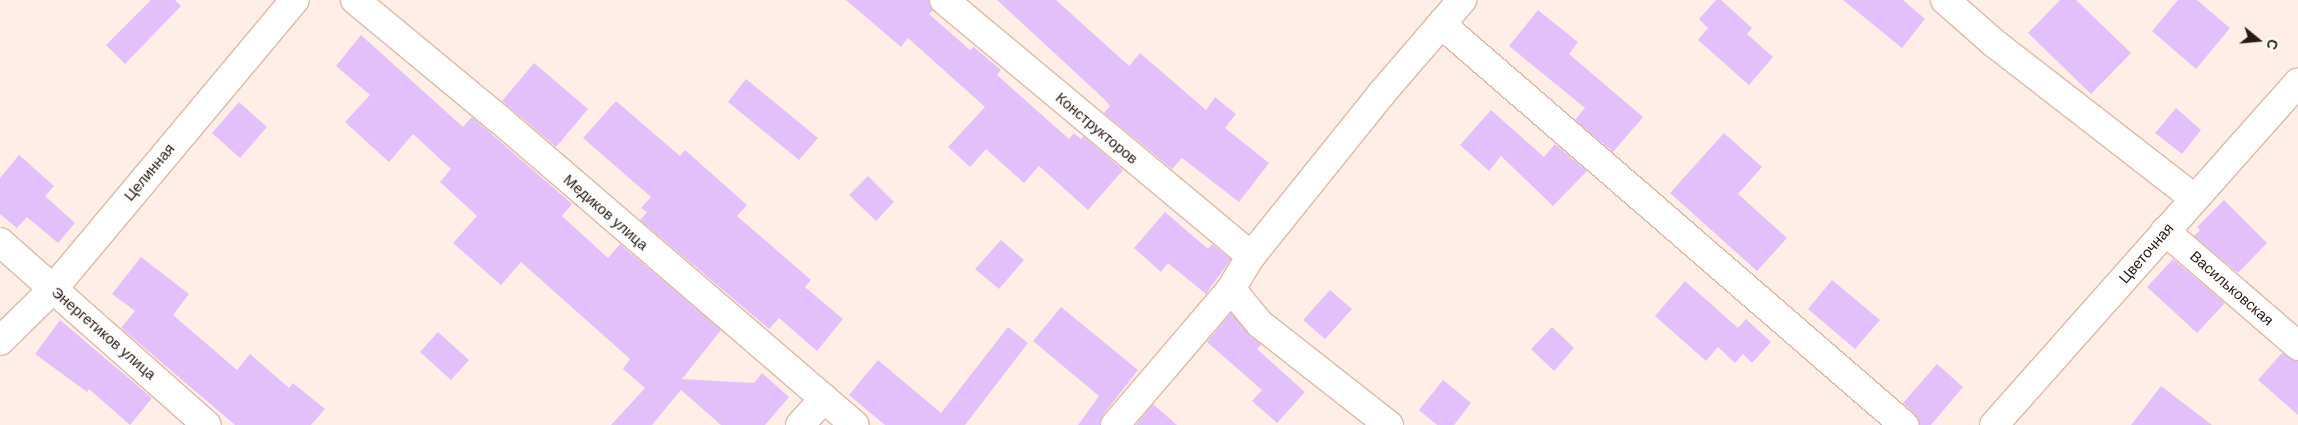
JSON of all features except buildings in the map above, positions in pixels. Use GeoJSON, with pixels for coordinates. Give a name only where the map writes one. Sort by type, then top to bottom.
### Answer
{"type":"FeatureCollection","features":[{"type":"Feature","properties":{"kind":"street","name":"Целинная"},"geometry":{"type":"LineString","coordinates":[[0,341],[53,289],[295,0]]}},
{"type":"Feature","properties":{"kind":"street","name":"Медиков улица"},"geometry":{"type":"LineString","coordinates":[[355,0],[499,119],[856,425]]}},
{"type":"Feature","properties":{"kind":"street","name":"Конструкторов"},"geometry":{"type":"LineString","coordinates":[[944,0],[1251,256]]}},
{"type":"Feature","properties":{"kind":"street"},"geometry":{"type":"LineString","coordinates":[[1115,425],[1231,289],[1251,256],[1440,24],[1462,0]]}},
{"type":"Feature","properties":{"kind":"street"},"geometry":{"type":"LineString","coordinates":[[1945,0],[1994,43],[2194,198]]}},
{"type":"Feature","properties":{"kind":"street"},"geometry":{"type":"LineString","coordinates":[[1440,24],[1566,129],[1904,425]]}},
{"type":"Feature","properties":{"kind":"street","name":"Цветочная"},"geometry":{"type":"LineString","coordinates":[[1994,425],[2298,82]]}},
{"type":"Feature","properties":{"kind":"street","name":"Васильковская"},"geometry":{"type":"LineString","coordinates":[[2166,231],[2298,346]]}},
{"type":"Feature","properties":{"kind":"street","name":"Энергетиков улица"},"geometry":{"type":"LineString","coordinates":[[0,242],[207,425]]}},
{"type":"Feature","properties":{"kind":"street"},"geometry":{"type":"LineString","coordinates":[[1231,289],[1260,324],[1389,425]]}},
{"type":"Feature","properties":{"kind":"street"},"geometry":{"type":"LineString","coordinates":[[800,425],[824,398]]}}]}
